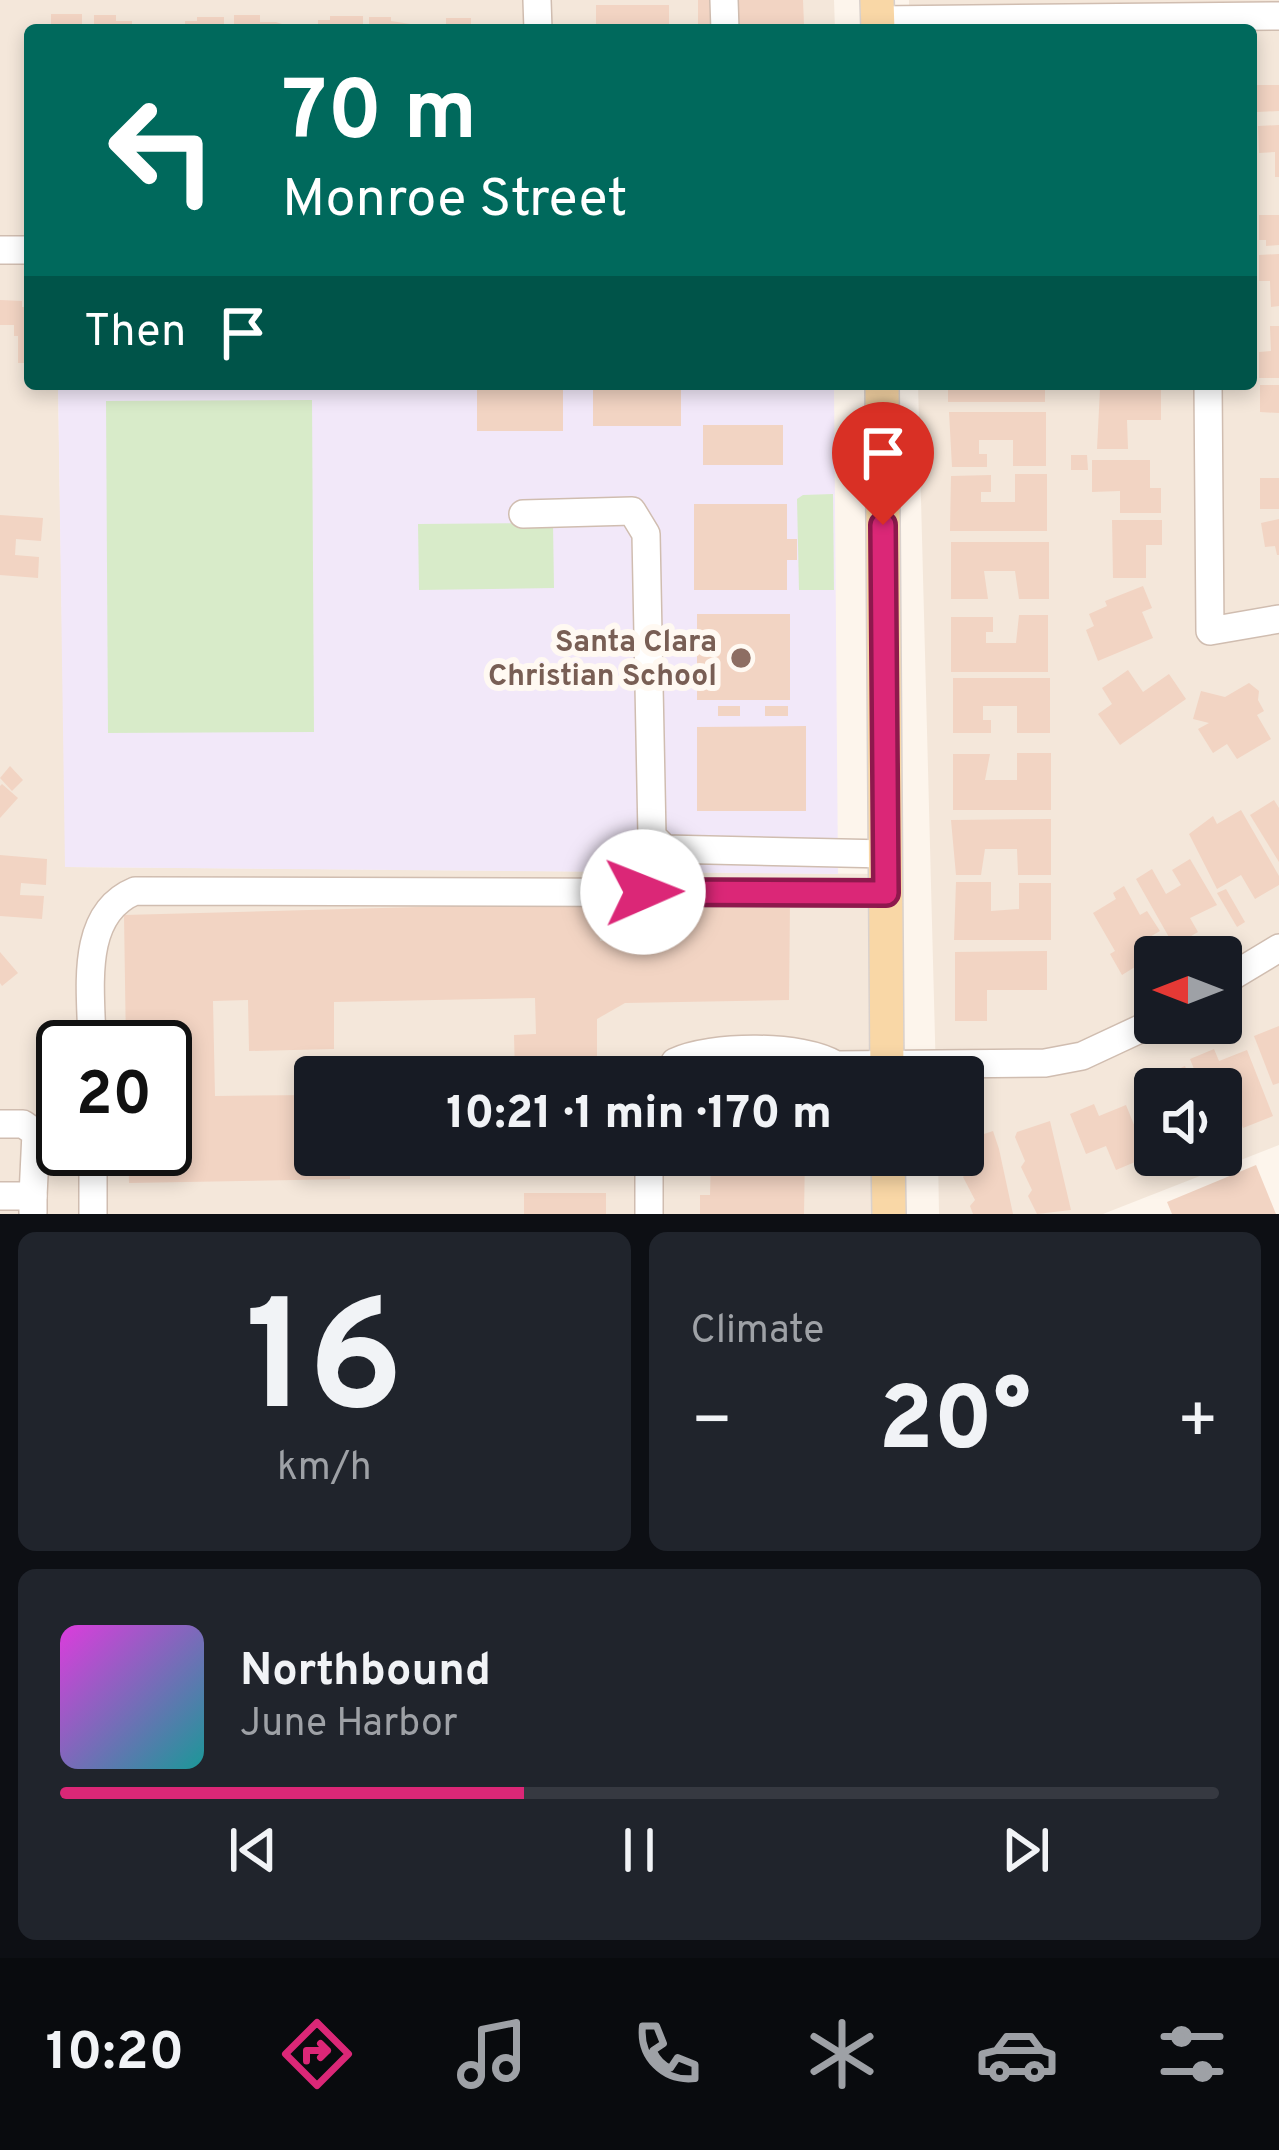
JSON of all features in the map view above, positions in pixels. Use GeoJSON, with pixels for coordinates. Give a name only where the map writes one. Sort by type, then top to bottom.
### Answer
{"type":"FeatureCollection","features":[{"type":"Feature","properties":{"kind":"main road"},"geometry":{"type":"LineString","coordinates":[[882,390],[887,1056]]}},
{"type":"Feature","properties":{"kind":"main road"},"geometry":{"type":"LineString","coordinates":[[888,1176],[889,1214]]}},
{"type":"Feature","properties":{"kind":"street"},"geometry":{"type":"LineString","coordinates":[[878,16],[1279,16]]}},
{"type":"Feature","properties":{"kind":"street"},"geometry":{"type":"LineString","coordinates":[[1208,390],[1210,631],[1279,620]]}},
{"type":"Feature","properties":{"kind":"street"},"geometry":{"type":"LineString","coordinates":[[523,514],[632,512],[646,534],[652,836],[665,849],[886,854]]}},
{"type":"Feature","properties":{"kind":"street"},"geometry":{"type":"LineString","coordinates":[[92,1020],[92,958],[98,930],[116,899],[135,891],[886,893]]}},
{"type":"Feature","properties":{"kind":"street"},"geometry":{"type":"LineString","coordinates":[[1242,970],[1279,947]]}},
{"type":"Feature","properties":{"kind":"street"},"geometry":{"type":"LineString","coordinates":[[984,1066],[1082,1056],[1134,1032]]}},
{"type":"Feature","properties":{"kind":"street"},"geometry":{"type":"LineString","coordinates":[[689,1056],[697,1052],[820,1056]]}},
{"type":"Feature","properties":{"kind":"street"},"geometry":{"type":"LineString","coordinates":[[0,1124],[23,1124],[36,1133],[33,1205],[0,1196]]}},
{"type":"Feature","properties":{"kind":"street"},"geometry":{"type":"LineString","coordinates":[[92,1176],[93,1214]]}},
{"type":"Feature","properties":{"kind":"street"},"geometry":{"type":"LineString","coordinates":[[649,1176],[649,1214]]}},
{"type":"Feature","properties":{"kind":"shaded area"},"geometry":{"type":"Polygon","coordinates":[[[0,0],[834,0],[835,24],[24,24],[24,390],[58,390],[66,867],[886,874],[887,1056],[294,1056],[294,1176],[888,1176],[889,1214],[0,1214],[0,0]]]}},
{"type":"Feature","properties":{"kind":"shaded area"},"geometry":{"type":"Polygon","coordinates":[[[909,0],[1279,0],[1279,1145],[1242,1160],[1242,1068],[1134,1068],[1134,1176],[1200,1176],[1103,1214],[939,1214],[938,1176],[984,1176],[984,1056],[935,1056],[918,390],[1257,390],[1257,24],[909,24],[909,0]]]}},
{"type":"Feature","properties":{"kind":"shaded area"},"geometry":{"type":"Polygon","coordinates":[[[58,390],[834,390],[838,874],[65,867],[58,390]]]}},
{"type":"Feature","properties":{"kind":"green space"},"geometry":{"type":"Polygon","coordinates":[[[312,400],[314,732],[108,733],[106,401],[312,400]]]}},
{"type":"Feature","properties":{"kind":"green space"},"geometry":{"type":"Polygon","coordinates":[[[833,494],[834,590],[799,590],[797,499],[833,494]]]}},
{"type":"Feature","properties":{"kind":"green space"},"geometry":{"type":"Polygon","coordinates":[[[553,523],[554,588],[419,590],[418,524],[553,523]]]}},
{"type":"Feature","properties":{"kind":"building"},"geometry":{"type":"Polygon","coordinates":[[[698,0],[716,0],[717,24],[698,24],[698,0]]]}},
{"type":"Feature","properties":{"kind":"building"},"geometry":{"type":"Polygon","coordinates":[[[736,0],[803,0],[804,24],[737,24],[736,0]]]}},
{"type":"Feature","properties":{"kind":"building"},"geometry":{"type":"Polygon","coordinates":[[[596,5],[669,5],[669,24],[596,24],[596,5]]]}},
{"type":"Feature","properties":{"kind":"building"},"geometry":{"type":"Polygon","coordinates":[[[51,14],[82,14],[82,24],[51,24],[51,14]]]}},
{"type":"Feature","properties":{"kind":"building"},"geometry":{"type":"Polygon","coordinates":[[[94,15],[132,21],[132,24],[94,24],[94,15]]]}},
{"type":"Feature","properties":{"kind":"building"},"geometry":{"type":"Polygon","coordinates":[[[234,15],[260,15],[260,22],[282,24],[234,24],[234,15]]]}},
{"type":"Feature","properties":{"kind":"building"},"geometry":{"type":"Polygon","coordinates":[[[330,16],[363,16],[363,24],[318,24],[318,20],[330,20],[330,16]]]}},
{"type":"Feature","properties":{"kind":"building"},"geometry":{"type":"Polygon","coordinates":[[[197,17],[224,17],[224,24],[185,24],[197,17]]]}},
{"type":"Feature","properties":{"kind":"building"},"geometry":{"type":"Polygon","coordinates":[[[369,17],[391,17],[391,21],[410,24],[369,24],[369,17]]]}},
{"type":"Feature","properties":{"kind":"building"},"geometry":{"type":"Polygon","coordinates":[[[446,18],[471,18],[471,24],[446,24],[446,18]]]}},
{"type":"Feature","properties":{"kind":"building"},"geometry":{"type":"Polygon","coordinates":[[[1257,85],[1279,85],[1279,111],[1257,112],[1257,85]]]}},
{"type":"Feature","properties":{"kind":"building"},"geometry":{"type":"Polygon","coordinates":[[[1279,125],[1279,177],[1275,177],[1275,152],[1259,153],[1258,126],[1279,125]]]}},
{"type":"Feature","properties":{"kind":"building"},"geometry":{"type":"Polygon","coordinates":[[[1259,215],[1279,215],[1279,245],[1266,246],[1266,240],[1259,240],[1259,215]]]}},
{"type":"Feature","properties":{"kind":"building"},"geometry":{"type":"Polygon","coordinates":[[[1279,254],[1279,306],[1271,307],[1270,281],[1259,281],[1259,255],[1279,254]]]}},
{"type":"Feature","properties":{"kind":"building"},"geometry":{"type":"Polygon","coordinates":[[[0,300],[22,301],[24,363],[18,363],[14,325],[0,325],[0,300]]]}},
{"type":"Feature","properties":{"kind":"building"},"geometry":{"type":"Polygon","coordinates":[[[1270,326],[1279,326],[1279,378],[1259,378],[1259,352],[1271,351],[1270,326]]]}},
{"type":"Feature","properties":{"kind":"building"},"geometry":{"type":"Polygon","coordinates":[[[1260,385],[1279,385],[1279,413],[1260,412],[1260,385]]]}},
{"type":"Feature","properties":{"kind":"building"},"geometry":{"type":"Polygon","coordinates":[[[477,390],[563,390],[563,431],[477,431],[477,390]]]}},
{"type":"Feature","properties":{"kind":"building"},"geometry":{"type":"Polygon","coordinates":[[[593,390],[681,390],[681,426],[593,426],[593,390]]]}},
{"type":"Feature","properties":{"kind":"building"},"geometry":{"type":"Polygon","coordinates":[[[948,390],[1045,390],[1045,402],[948,402],[948,390]]]}},
{"type":"Feature","properties":{"kind":"building"},"geometry":{"type":"Polygon","coordinates":[[[1100,390],[1161,390],[1161,420],[1127,420],[1128,449],[1097,449],[1100,390]]]}},
{"type":"Feature","properties":{"kind":"building"},"geometry":{"type":"Polygon","coordinates":[[[949,412],[1046,412],[1046,466],[1013,466],[1013,440],[979,440],[979,454],[987,454],[987,467],[952,467],[949,412]]]}},
{"type":"Feature","properties":{"kind":"building"},"geometry":{"type":"Polygon","coordinates":[[[703,425],[783,425],[783,465],[703,465],[703,425]]]}},
{"type":"Feature","properties":{"kind":"building"},"geometry":{"type":"Polygon","coordinates":[[[1071,455],[1087,455],[1088,470],[1071,470],[1071,455]]]}},
{"type":"Feature","properties":{"kind":"building"},"geometry":{"type":"Polygon","coordinates":[[[1092,460],[1150,460],[1150,488],[1161,488],[1161,513],[1120,513],[1120,491],[1092,492],[1092,460]]]}},
{"type":"Feature","properties":{"kind":"building"},"geometry":{"type":"Polygon","coordinates":[[[1015,474],[1047,474],[1047,531],[950,531],[951,476],[991,475],[991,492],[981,492],[981,502],[1015,502],[1015,474]]]}},
{"type":"Feature","properties":{"kind":"building"},"geometry":{"type":"Polygon","coordinates":[[[1260,478],[1279,478],[1279,509],[1260,509],[1260,478]]]}},
{"type":"Feature","properties":{"kind":"building"},"geometry":{"type":"Polygon","coordinates":[[[694,504],[787,504],[787,539],[797,539],[797,560],[787,560],[787,590],[694,590],[694,504]]]}},
{"type":"Feature","properties":{"kind":"building"},"geometry":{"type":"Polygon","coordinates":[[[0,515],[43,518],[41,541],[16,539],[15,555],[39,557],[38,578],[0,575],[0,515]]]}},
{"type":"Feature","properties":{"kind":"building"},"geometry":{"type":"Polygon","coordinates":[[[1279,519],[1277,555],[1275,546],[1265,547],[1261,523],[1279,519]]]}},
{"type":"Feature","properties":{"kind":"building"},"geometry":{"type":"Polygon","coordinates":[[[1112,520],[1162,520],[1162,545],[1146,545],[1146,578],[1113,578],[1112,520]]]}},
{"type":"Feature","properties":{"kind":"building"},"geometry":{"type":"Polygon","coordinates":[[[951,542],[1049,542],[1049,599],[1019,599],[1015,571],[984,571],[988,599],[951,599],[951,542]]]}},
{"type":"Feature","properties":{"kind":"building"},"geometry":{"type":"Polygon","coordinates":[[[1143,586],[1152,608],[1142,612],[1153,638],[1098,661],[1086,630],[1094,626],[1089,614],[1107,606],[1105,601],[1143,586]]]}},
{"type":"Feature","properties":{"kind":"building"},"geometry":{"type":"Polygon","coordinates":[[[697,614],[790,614],[790,700],[697,700],[697,614]]]}},
{"type":"Feature","properties":{"kind":"building"},"geometry":{"type":"Polygon","coordinates":[[[1019,615],[1048,615],[1048,672],[951,672],[951,617],[993,617],[993,632],[986,632],[986,643],[1016,643],[1019,615]]]}},
{"type":"Feature","properties":{"kind":"building"},"geometry":{"type":"Polygon","coordinates":[[[1128,670],[1143,692],[1169,674],[1186,699],[1120,745],[1098,714],[1112,704],[1102,688],[1128,670]]]}},
{"type":"Feature","properties":{"kind":"building"},"geometry":{"type":"Polygon","coordinates":[[[953,678],[1050,678],[1050,733],[1017,733],[1017,706],[983,706],[983,720],[991,720],[991,733],[953,733],[953,678]]]}},
{"type":"Feature","properties":{"kind":"building"},"geometry":{"type":"Polygon","coordinates":[[[1249,683],[1259,691],[1264,711],[1257,715],[1271,739],[1237,759],[1227,744],[1213,753],[1198,729],[1209,723],[1193,719],[1201,691],[1225,697],[1249,683]]]}},
{"type":"Feature","properties":{"kind":"building"},"geometry":{"type":"Polygon","coordinates":[[[718,706],[740,706],[740,716],[718,716],[718,706]]]}},
{"type":"Feature","properties":{"kind":"building"},"geometry":{"type":"Polygon","coordinates":[[[765,706],[788,706],[788,716],[765,716],[765,706]]]}},
{"type":"Feature","properties":{"kind":"building"},"geometry":{"type":"Polygon","coordinates":[[[806,726],[806,811],[697,811],[697,727],[806,726]]]}},
{"type":"Feature","properties":{"kind":"building"},"geometry":{"type":"Polygon","coordinates":[[[1017,753],[1051,753],[1051,810],[953,810],[953,754],[990,754],[985,780],[1017,780],[1017,753]]]}},
{"type":"Feature","properties":{"kind":"building"},"geometry":{"type":"Polygon","coordinates":[[[10,766],[23,780],[12,791],[0,778],[10,766]]]}},
{"type":"Feature","properties":{"kind":"building"},"geometry":{"type":"Polygon","coordinates":[[[0,786],[18,798],[0,818],[0,786]]]}},
{"type":"Feature","properties":{"kind":"building"},"geometry":{"type":"Polygon","coordinates":[[[1274,800],[1279,808],[1279,862],[1250,815],[1274,800]]]}},
{"type":"Feature","properties":{"kind":"building"},"geometry":{"type":"Polygon","coordinates":[[[1241,810],[1279,876],[1279,885],[1255,899],[1241,875],[1217,889],[1189,834],[1213,816],[1217,824],[1241,810]]]}},
{"type":"Feature","properties":{"kind":"building"},"geometry":{"type":"Polygon","coordinates":[[[1051,819],[1051,875],[1018,875],[1017,849],[985,849],[981,875],[956,875],[951,820],[1051,819]]]}},
{"type":"Feature","properties":{"kind":"building"},"geometry":{"type":"Polygon","coordinates":[[[0,855],[47,859],[46,885],[21,883],[20,895],[44,896],[42,919],[0,916],[0,855]]]}},
{"type":"Feature","properties":{"kind":"building"},"geometry":{"type":"Polygon","coordinates":[[[1190,859],[1217,905],[1190,918],[1198,932],[1191,936],[1168,936],[1136,879],[1152,869],[1166,894],[1181,885],[1172,870],[1190,859]]]}},
{"type":"Feature","properties":{"kind":"building"},"geometry":{"type":"Polygon","coordinates":[[[956,882],[991,882],[991,911],[1019,909],[1019,883],[1051,883],[1051,940],[954,940],[956,882]]]}},
{"type":"Feature","properties":{"kind":"building"},"geometry":{"type":"Polygon","coordinates":[[[1124,886],[1140,915],[1147,911],[1160,931],[1134,936],[1134,968],[1122,975],[1110,954],[1115,951],[1093,913],[1116,899],[1113,893],[1124,886]]]}},
{"type":"Feature","properties":{"kind":"building"},"geometry":{"type":"Polygon","coordinates":[[[1226,889],[1245,922],[1237,927],[1217,893],[1226,889]]]}},
{"type":"Feature","properties":{"kind":"building"},"geometry":{"type":"Polygon","coordinates":[[[599,902],[600,941],[620,941],[620,905],[790,902],[789,1000],[625,1003],[597,1019],[597,1056],[514,1056],[514,1035],[536,1034],[535,998],[334,1002],[334,1049],[249,1051],[248,1000],[213,1001],[215,1096],[294,1095],[294,1176],[350,1179],[129,1183],[129,1176],[192,1176],[192,1020],[126,1020],[124,915],[599,902]]]}},
{"type":"Feature","properties":{"kind":"building"},"geometry":{"type":"Polygon","coordinates":[[[1047,951],[1047,990],[987,990],[987,1021],[955,1021],[955,952],[1047,951]]]}},
{"type":"Feature","properties":{"kind":"building"},"geometry":{"type":"Polygon","coordinates":[[[0,952],[18,973],[2,986],[0,983],[0,952]]]}},
{"type":"Feature","properties":{"kind":"building"},"geometry":{"type":"Polygon","coordinates":[[[1279,1026],[1279,1083],[1273,1085],[1254,1036],[1279,1026]]]}},
{"type":"Feature","properties":{"kind":"building"},"geometry":{"type":"Polygon","coordinates":[[[1214,1049],[1219,1061],[1247,1050],[1273,1116],[1243,1128],[1242,1068],[1194,1068],[1190,1059],[1214,1049]]]}},
{"type":"Feature","properties":{"kind":"building"},"geometry":{"type":"Polygon","coordinates":[[[1094,1104],[1099,1116],[1126,1105],[1134,1125],[1134,1162],[1116,1170],[1106,1146],[1086,1154],[1070,1114],[1094,1104]]]}},
{"type":"Feature","properties":{"kind":"building"},"geometry":{"type":"Polygon","coordinates":[[[1050,1121],[1071,1210],[1037,1214],[1028,1196],[1032,1190],[1015,1137],[1017,1132],[1050,1121]]]}},
{"type":"Feature","properties":{"kind":"building"},"geometry":{"type":"Polygon","coordinates":[[[993,1131],[1013,1214],[973,1214],[970,1206],[975,1200],[963,1177],[984,1176],[984,1134],[993,1131]]]}},
{"type":"Feature","properties":{"kind":"building"},"geometry":{"type":"Polygon","coordinates":[[[1256,1165],[1276,1214],[1172,1214],[1167,1202],[1230,1176],[1242,1176],[1242,1171],[1256,1165]]]}},
{"type":"Feature","properties":{"kind":"building"},"geometry":{"type":"Polygon","coordinates":[[[710,1176],[805,1176],[804,1214],[700,1214],[700,1195],[710,1195],[710,1176]]]}},
{"type":"Feature","properties":{"kind":"building"},"geometry":{"type":"Polygon","coordinates":[[[524,1193],[606,1193],[606,1214],[524,1214],[524,1193]]]}},
{"type":"Feature","properties":{"kind":"place","name":"Santa Clara Christian School"},"geometry":{"type":"Point","coordinates":[741,658]}},
{"type":"Feature","properties":{"kind":"route"},"geometry":{"type":"LineString","coordinates":[[643,892],[886,893],[883,525]]}}]}
